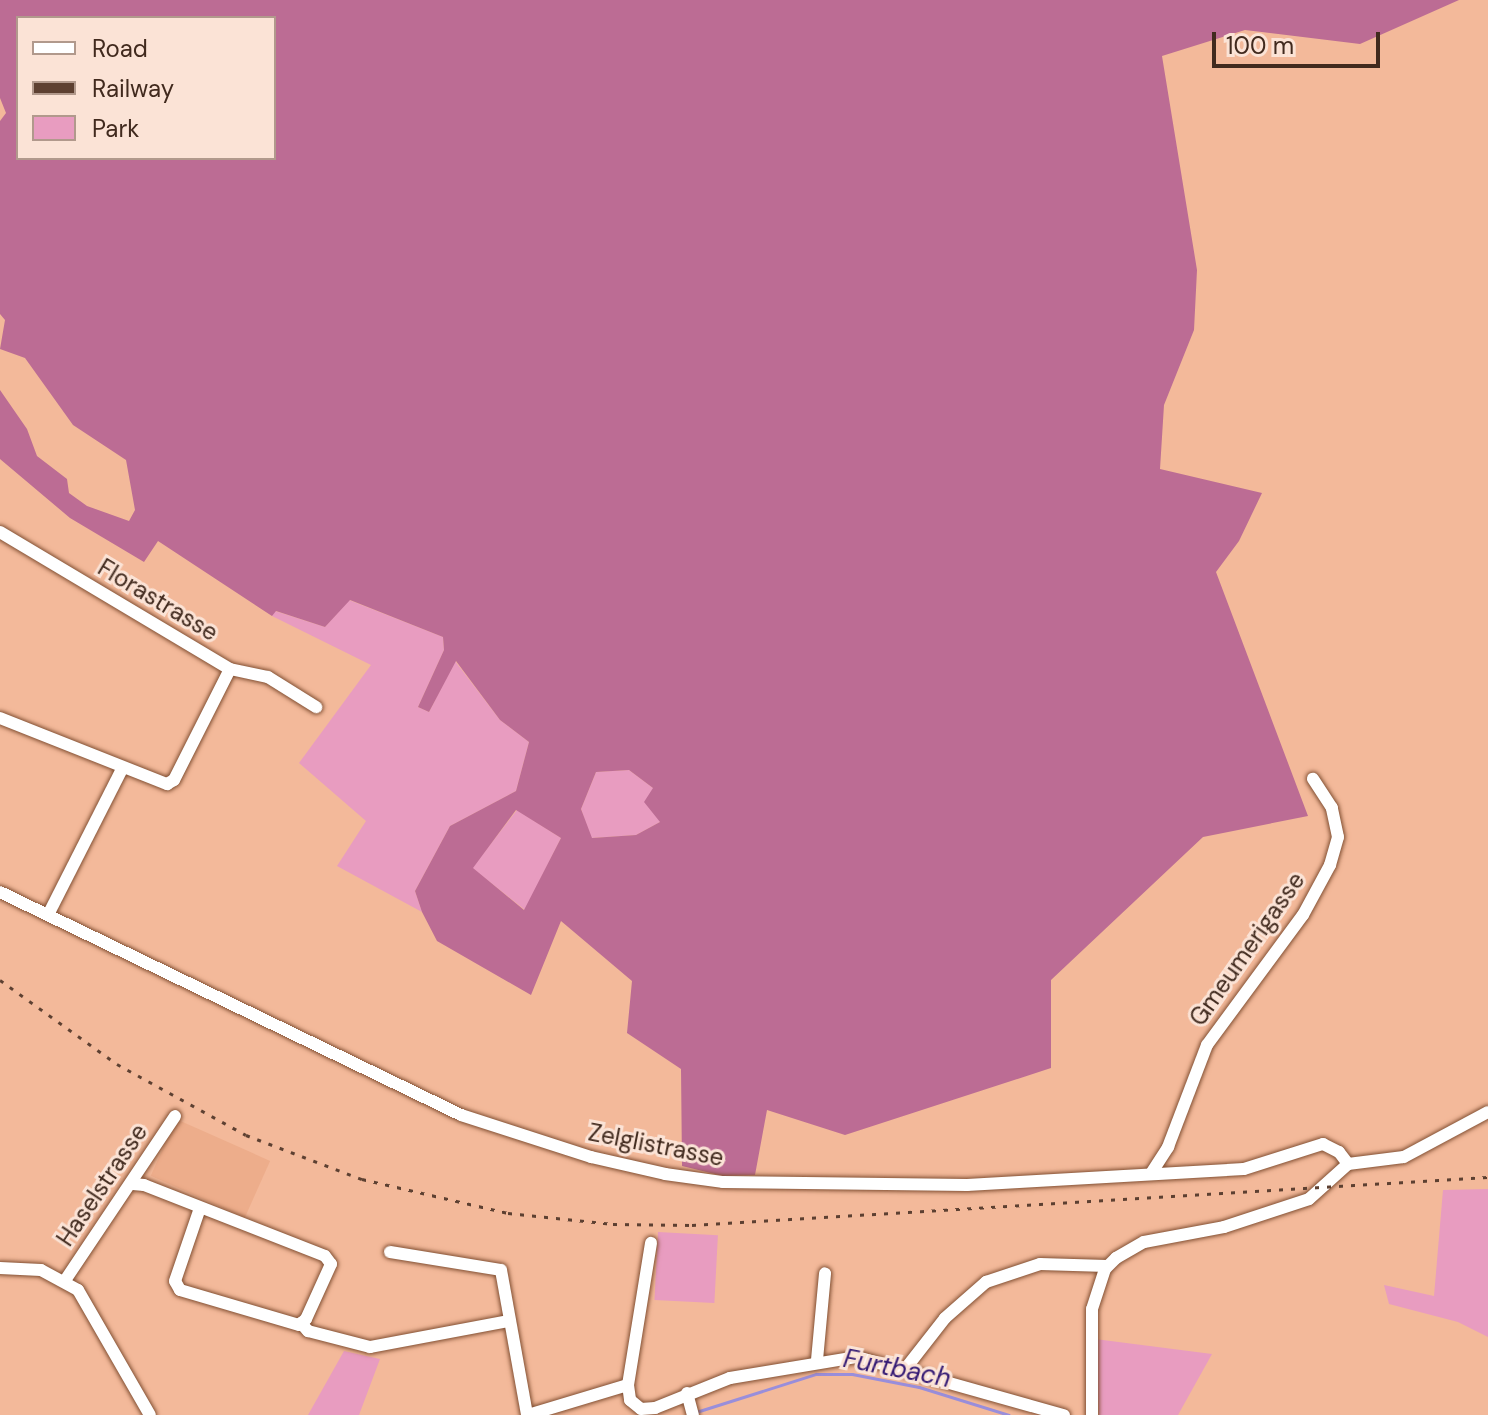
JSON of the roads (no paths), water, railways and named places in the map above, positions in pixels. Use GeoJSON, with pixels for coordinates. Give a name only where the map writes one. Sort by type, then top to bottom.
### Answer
{"type":"FeatureCollection","features":[{"type":"Feature","properties":{"kind":"street","name":"Florastrasse"},"geometry":{"type":"LineString","coordinates":[[0,532],[230,669],[174,780],[157,783],[0,718]]}},
{"type":"Feature","properties":{"kind":"street"},"geometry":{"type":"LineString","coordinates":[[230,669],[268,677],[316,707]]}},
{"type":"Feature","properties":{"kind":"street"},"geometry":{"type":"LineString","coordinates":[[49,913],[122,769]]}},
{"type":"Feature","properties":{"kind":"street","name":"Gmeumerigasse"},"geometry":{"type":"LineString","coordinates":[[1152,1172],[1168,1147],[1207,1045],[1303,915],[1330,865],[1338,837],[1332,808],[1313,779]]}},
{"type":"Feature","properties":{"kind":"street","name":"Zelglistrasse"},"geometry":{"type":"LineString","coordinates":[[0,892],[49,913],[461,1115],[616,1163],[723,1182],[967,1185],[1244,1169],[1323,1144],[1339,1152],[1348,1164]]}},
{"type":"Feature","properties":{"kind":"street"},"geometry":{"type":"LineString","coordinates":[[906,1368],[945,1318],[986,1282],[1040,1264],[1107,1266],[1144,1242],[1224,1227],[1309,1199],[1348,1164],[1404,1157],[1488,1112]]}},
{"type":"Feature","properties":{"kind":"street","name":"Haselstrasse"},"geometry":{"type":"LineString","coordinates":[[66,1279],[133,1184],[175,1116]]}},
{"type":"Feature","properties":{"kind":"street"},"geometry":{"type":"LineString","coordinates":[[1168,1147],[1184,1171]]}},
{"type":"Feature","properties":{"kind":"street"},"geometry":{"type":"LineString","coordinates":[[133,1184],[325,1256],[331,1264],[301,1323]]}},
{"type":"Feature","properties":{"kind":"street"},"geometry":{"type":"LineString","coordinates":[[200,1208],[175,1281],[180,1290],[301,1323],[308,1331],[370,1347],[509,1321]]}},
{"type":"Feature","properties":{"kind":"street"},"geometry":{"type":"LineString","coordinates":[[651,1243],[628,1385],[630,1400],[641,1409],[817,1360],[857,1357],[906,1368],[1064,1415]]}},
{"type":"Feature","properties":{"kind":"street"},"geometry":{"type":"LineString","coordinates":[[390,1252],[501,1270],[528,1415],[628,1385]]}},
{"type":"Feature","properties":{"kind":"street"},"geometry":{"type":"LineString","coordinates":[[1092,1415],[1092,1309],[1107,1266]]}},
{"type":"Feature","properties":{"kind":"street"},"geometry":{"type":"LineString","coordinates":[[0,1268],[41,1270],[66,1279],[90,1308],[150,1415]]}},
{"type":"Feature","properties":{"kind":"street"},"geometry":{"type":"LineString","coordinates":[[817,1360],[825,1273]]}},
{"type":"Feature","properties":{"kind":"street"},"geometry":{"type":"LineString","coordinates":[[689,1397],[693,1415]]}},
{"type":"Feature","properties":{"kind":"waterway","name":"Furtbach"},"geometry":{"type":"LineString","coordinates":[[696,1412],[816,1374],[852,1374],[919,1387],[1009,1415]]}},
{"type":"Feature","properties":{"kind":"railway"},"geometry":{"type":"LineString","coordinates":[[0,980],[117,1064],[246,1135],[362,1179],[508,1213],[613,1224],[692,1225],[1488,1177]]}}]}
